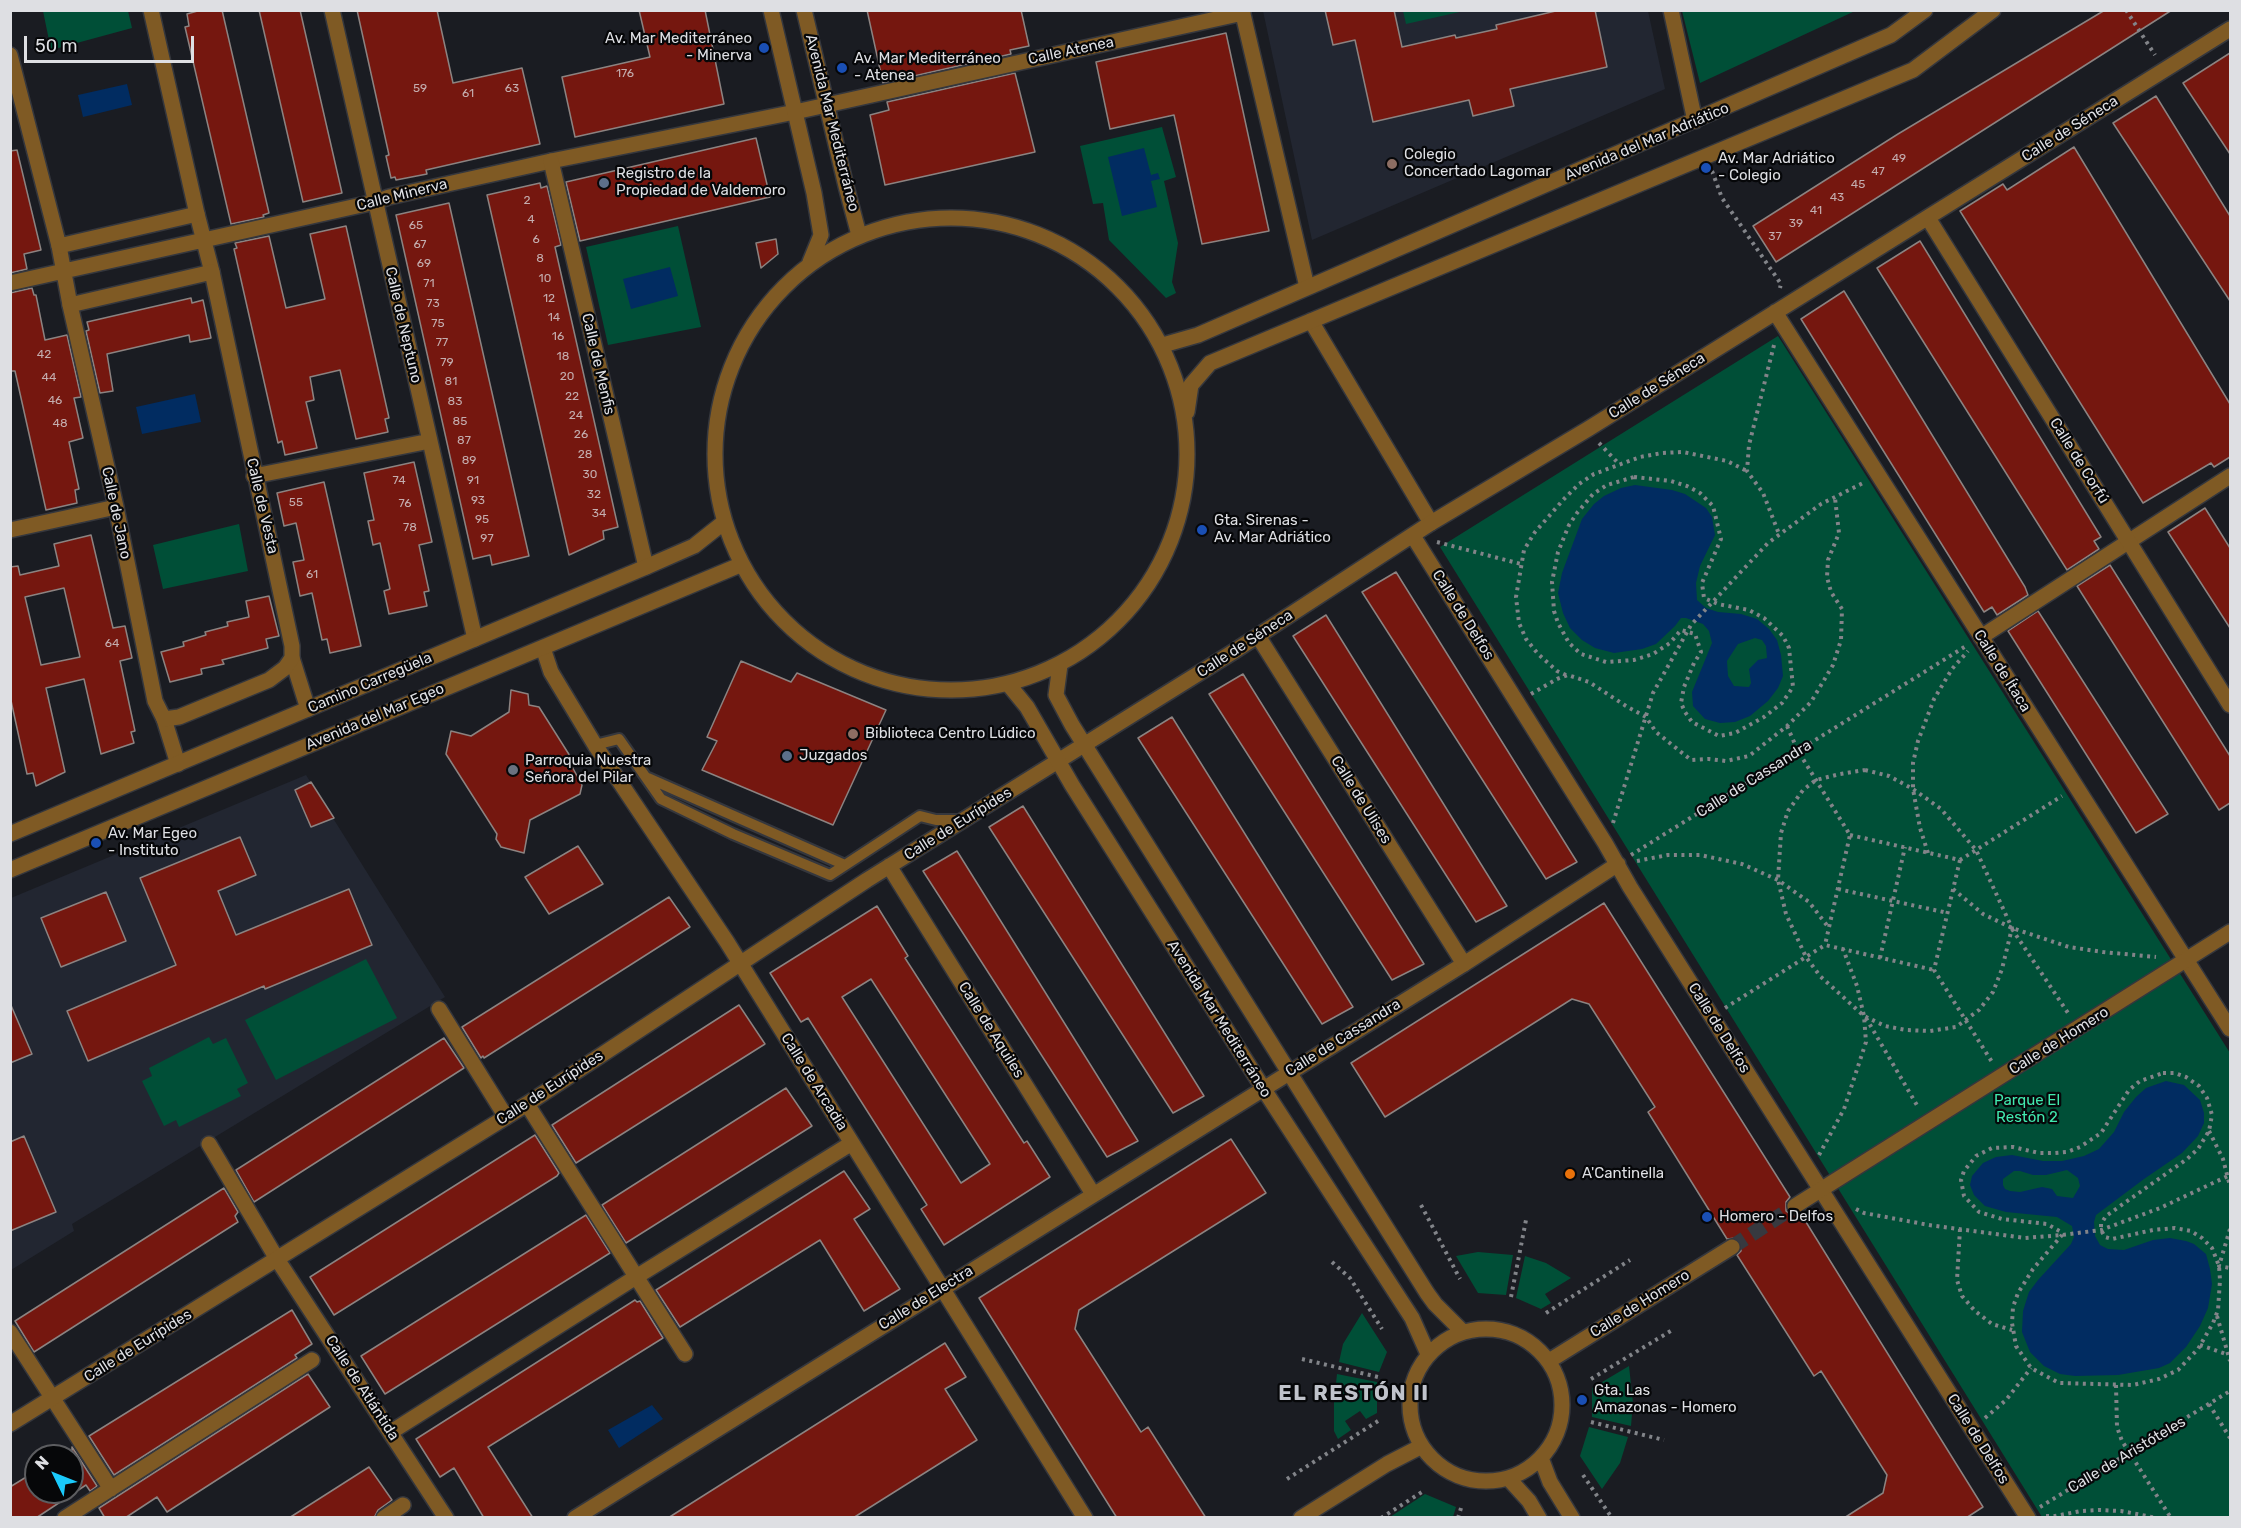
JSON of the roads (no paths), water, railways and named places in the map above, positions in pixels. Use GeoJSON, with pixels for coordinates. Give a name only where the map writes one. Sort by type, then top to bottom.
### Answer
{"type":"FeatureCollection","features":[{"type":"Feature","properties":{"kind":"street","name":"Calle de Vesta"},"geometry":{"type":"LineString","coordinates":[[151,10],[212,272],[292,646],[292,658],[308,709]]}},
{"type":"Feature","properties":{"kind":"street","name":"Calle de Neptuno"},"geometry":{"type":"LineString","coordinates":[[332,10],[475,639]]}},
{"type":"Feature","properties":{"kind":"street"},"geometry":{"type":"LineString","coordinates":[[771,10],[814,193],[821,235],[810,262]]}},
{"type":"Feature","properties":{"kind":"street","name":"Avenida Mar Mediterráneo"},"geometry":{"type":"LineString","coordinates":[[804,10],[859,234]]}},
{"type":"Feature","properties":{"kind":"street"},"geometry":{"type":"LineString","coordinates":[[1671,10],[1695,121]]}},
{"type":"Feature","properties":{"kind":"street","name":"Avenida del Mar Adriático"},"geometry":{"type":"LineString","coordinates":[[1163,345],[1198,334],[1891,35],[1925,10]]}},
{"type":"Feature","properties":{"kind":"street"},"geometry":{"type":"LineString","coordinates":[[1186,415],[1163,345],[1122,287],[1066,244],[999,220],[928,217],[859,234],[810,262],[764,308],[731,365],[715,428],[723,523],[740,565],[775,609],[820,653],[879,681],[922,691],[966,690],[1009,685],[1060,665],[1120,621],[1164,560],[1187,489],[1186,415],[1191,385],[1210,363],[1913,70],[1993,10]]}},
{"type":"Feature","properties":{"kind":"street"},"geometry":{"type":"LineString","coordinates":[[1243,12],[1307,287]]}},
{"type":"Feature","properties":{"kind":"street","name":"Calle Atenea"},"geometry":{"type":"LineString","coordinates":[[795,112],[1243,12]]}},
{"type":"Feature","properties":{"kind":"street","name":"Calle de Séneca"},"geometry":{"type":"LineString","coordinates":[[1084,745],[1258,636],[1431,523],[1588,429],[2230,29]]}},
{"type":"Feature","properties":{"kind":"street","name":"Calle de Jano"},"geometry":{"type":"LineString","coordinates":[[10,55],[59,246],[70,305],[116,507],[155,701],[164,719],[178,764]]}},
{"type":"Feature","properties":{"kind":"street","name":"Calle Minerva"},"geometry":{"type":"LineString","coordinates":[[10,283],[551,161],[795,112]]}},
{"type":"Feature","properties":{"kind":"street","name":"Calle de Menfis"},"geometry":{"type":"LineString","coordinates":[[551,161],[645,567]]}},
{"type":"Feature","properties":{"kind":"street"},"geometry":{"type":"LineString","coordinates":[[59,246],[197,214]]}},
{"type":"Feature","properties":{"kind":"street","name":"Calle de Corfú"},"geometry":{"type":"LineString","coordinates":[[1928,218],[2230,705]]}},
{"type":"Feature","properties":{"kind":"street"},"geometry":{"type":"LineString","coordinates":[[70,305],[212,272]]}},
{"type":"Feature","properties":{"kind":"street","name":"Calle de Ítaca"},"geometry":{"type":"LineString","coordinates":[[1775,312],[2230,1029]]}},
{"type":"Feature","properties":{"kind":"street"},"geometry":{"type":"LineString","coordinates":[[1311,321],[1431,523]]}},
{"type":"Feature","properties":{"kind":"street"},"geometry":{"type":"LineString","coordinates":[[254,476],[430,441]]}},
{"type":"Feature","properties":{"kind":"street"},"geometry":{"type":"LineString","coordinates":[[1981,637],[2230,476]]}},
{"type":"Feature","properties":{"kind":"street"},"geometry":{"type":"LineString","coordinates":[[10,530],[116,507]]}},
{"type":"Feature","properties":{"kind":"street","name":"Camino Carregüela"},"geometry":{"type":"LineString","coordinates":[[10,834],[694,546],[723,523]]}},
{"type":"Feature","properties":{"kind":"street","name":"Calle de Delfos"},"geometry":{"type":"LineString","coordinates":[[1413,536],[1618,864],[1630,887],[2026,1517]]}},
{"type":"Feature","properties":{"kind":"street","name":"Avenida del Mar Egeo"},"geometry":{"type":"LineString","coordinates":[[10,870],[740,565]]}},
{"type":"Feature","properties":{"kind":"street","name":"Calle de Ulises"},"geometry":{"type":"LineString","coordinates":[[1258,636],[1464,964]]}},
{"type":"Feature","properties":{"kind":"street","name":"Calle de Arcadia"},"geometry":{"type":"LineString","coordinates":[[543,648],[551,672],[595,745],[740,964],[1085,1518]]}},
{"type":"Feature","properties":{"kind":"street"},"geometry":{"type":"LineString","coordinates":[[164,719],[179,717],[268,680],[285,668],[292,658]]}},
{"type":"Feature","properties":{"kind":"street","name":"Avenida Mar Mediterráneo"},"geometry":{"type":"LineString","coordinates":[[1060,665],[1056,695],[1282,1075],[1434,1304],[1463,1332]]}},
{"type":"Feature","properties":{"kind":"street","name":"Avenida Mar Mediterráneo"},"geometry":{"type":"LineString","coordinates":[[1009,685],[1028,707],[1058,761],[1263,1088],[1412,1318],[1428,1354]]}},
{"type":"Feature","properties":{"kind":"street","name":"Calle de Eurípides"},"geometry":{"type":"LineString","coordinates":[[10,1424],[506,1117],[890,866],[1084,745]]}},
{"type":"Feature","properties":{"kind":"street","name":"Calle de Cassandra"},"geometry":{"type":"LineString","coordinates":[[1282,1075],[1464,964],[1618,864]]}},
{"type":"Feature","properties":{"kind":"street","name":"Calle de Aquiles"},"geometry":{"type":"LineString","coordinates":[[890,866],[1093,1194]]}},
{"type":"Feature","properties":{"kind":"street","name":"Calle de Homero"},"geometry":{"type":"LineString","coordinates":[[1796,1206],[2230,932]]}},
{"type":"Feature","properties":{"kind":"street"},"geometry":{"type":"LineString","coordinates":[[439,1009],[506,1117]]}},
{"type":"Feature","properties":{"kind":"street","name":"Calle de Electra"},"geometry":{"type":"LineString","coordinates":[[575,1518],[1282,1075]]}},
{"type":"Feature","properties":{"kind":"street"},"geometry":{"type":"LineString","coordinates":[[526,1104],[685,1354]]}},
{"type":"Feature","properties":{"kind":"street"},"geometry":{"type":"LineString","coordinates":[[392,1432],[852,1143]]}},
{"type":"Feature","properties":{"kind":"street","name":"Calle de Atlántida"},"geometry":{"type":"LineString","coordinates":[[209,1144],[277,1259],[446,1518]]}},
{"type":"Feature","properties":{"kind":"street","name":"Calle de Homero"},"geometry":{"type":"LineString","coordinates":[[1549,1361],[1732,1247]]}},
{"type":"Feature","properties":{"kind":"street"},"geometry":{"type":"LineString","coordinates":[[1487,1328],[1511,1333],[1532,1344],[1549,1361],[1558,1380],[1562,1401],[1560,1422],[1553,1441],[1541,1458],[1527,1470],[1509,1479],[1476,1482],[1444,1471],[1420,1448],[1409,1416],[1412,1383],[1428,1354],[1444,1341],[1463,1332],[1487,1328]]}},
{"type":"Feature","properties":{"kind":"street"},"geometry":{"type":"LineString","coordinates":[[10,1332],[111,1489]]}},
{"type":"Feature","properties":{"kind":"street"},"geometry":{"type":"LineString","coordinates":[[65,1518],[312,1360]]}},
{"type":"Feature","properties":{"kind":"street"},"geometry":{"type":"LineString","coordinates":[[1301,1518],[1387,1464],[1420,1448]]}},
{"type":"Feature","properties":{"kind":"street"},"geometry":{"type":"LineString","coordinates":[[1541,1458],[1550,1482],[1572,1518]]}},
{"type":"Feature","properties":{"kind":"street"},"geometry":{"type":"LineString","coordinates":[[1509,1479],[1529,1501],[1539,1518]]}},
{"type":"Feature","properties":{"kind":"street"},"geometry":{"type":"LineString","coordinates":[[384,1518],[403,1505]]}},
{"type":"Feature","properties":{"kind":"lane"},"geometry":{"type":"LineString","coordinates":[[595,745],[620,739],[661,799],[733,834],[830,875],[920,816],[936,820],[964,820]]}},
{"type":"Feature","properties":{"kind":"lane"},"geometry":{"type":"LineString","coordinates":[[648,778],[845,865]]}},
{"type":"Feature","properties":{"kind":"water"},"geometry":{"type":"Polygon","coordinates":[[[127,84],[132,105],[83,117],[78,95],[127,84]]]}},
{"type":"Feature","properties":{"kind":"water"},"geometry":{"type":"Polygon","coordinates":[[[1144,148],[1151,175],[1158,173],[1160,179],[1151,181],[1157,207],[1122,216],[1108,157],[1144,148]]]}},
{"type":"Feature","properties":{"kind":"water"},"geometry":{"type":"Polygon","coordinates":[[[670,267],[678,296],[631,309],[623,279],[670,267]]]}},
{"type":"Feature","properties":{"kind":"water"},"geometry":{"type":"Polygon","coordinates":[[[195,394],[201,422],[142,434],[136,407],[195,394]]]}},
{"type":"Feature","properties":{"kind":"water"},"geometry":{"type":"Polygon","coordinates":[[[1635,485],[1685,494],[1706,508],[1712,517],[1715,535],[1700,566],[1696,583],[1697,600],[1706,608],[1718,612],[1741,614],[1757,619],[1777,640],[1781,655],[1783,676],[1778,688],[1768,701],[1750,716],[1735,722],[1720,723],[1705,719],[1693,706],[1692,692],[1712,643],[1709,631],[1703,624],[1681,618],[1656,644],[1642,649],[1614,653],[1595,648],[1582,640],[1570,628],[1558,593],[1562,573],[1582,519],[1604,496],[1621,488],[1635,485]],[[1755,638],[1738,644],[1727,661],[1728,676],[1734,686],[1749,687],[1751,683],[1749,669],[1758,660],[1767,658],[1766,646],[1762,640],[1755,638]]]}},
{"type":"Feature","properties":{"kind":"water"},"geometry":{"type":"Polygon","coordinates":[[[2166,1081],[2184,1085],[2200,1100],[2204,1123],[2198,1136],[2182,1153],[2096,1215],[2095,1236],[2100,1245],[2108,1249],[2124,1250],[2153,1240],[2170,1238],[2194,1244],[2206,1254],[2210,1269],[2212,1284],[2208,1308],[2200,1326],[2186,1347],[2170,1363],[2159,1368],[2118,1375],[2060,1374],[2044,1366],[2030,1352],[2022,1332],[2023,1311],[2029,1292],[2071,1244],[2074,1237],[2072,1226],[2057,1217],[2006,1212],[1985,1206],[1974,1195],[1970,1185],[1972,1176],[1983,1163],[1996,1157],[2012,1155],[2043,1161],[2062,1161],[2084,1156],[2099,1149],[2114,1132],[2124,1112],[2146,1088],[2166,1081]],[[2067,1170],[2046,1175],[2014,1171],[2003,1179],[2003,1185],[2005,1189],[2020,1192],[2042,1187],[2052,1189],[2057,1196],[2073,1198],[2080,1186],[2078,1178],[2067,1170]]]}},
{"type":"Feature","properties":{"kind":"water"},"geometry":{"type":"Polygon","coordinates":[[[652,1405],[663,1419],[619,1448],[608,1430],[652,1405]]]}},
{"type":"Feature","properties":{"kind":"tunnel"},"geometry":{"type":"LineString","coordinates":[[1732,1247],[1795,1206]]}},
{"type":"Feature","properties":{"kind":"place","name":"Av. Mar Mediterráneo - Minerva"},"geometry":{"type":"Point","coordinates":[764,48]}},
{"type":"Feature","properties":{"kind":"place","name":"Av. Mar Mediterráneo - Atenea"},"geometry":{"type":"Point","coordinates":[842,68]}},
{"type":"Feature","properties":{"kind":"place","name":"Colegio Concertado Lagomar"},"geometry":{"type":"Point","coordinates":[1392,164]}},
{"type":"Feature","properties":{"kind":"place","name":"Av. Mar Adriático - Colegio"},"geometry":{"type":"Point","coordinates":[1706,168]}},
{"type":"Feature","properties":{"kind":"place","name":"Registro de la Propiedad de Valdemoro"},"geometry":{"type":"Point","coordinates":[604,183]}},
{"type":"Feature","properties":{"kind":"place","name":"Gta. Sirenas - Av. Mar Adriático"},"geometry":{"type":"Point","coordinates":[1202,530]}},
{"type":"Feature","properties":{"kind":"place","name":"Biblioteca Centro Lúdico"},"geometry":{"type":"Point","coordinates":[853,734]}},
{"type":"Feature","properties":{"kind":"place","name":"Juzgados"},"geometry":{"type":"Point","coordinates":[787,756]}},
{"type":"Feature","properties":{"kind":"place","name":"Parroquia Nuestra Señora del Pilar"},"geometry":{"type":"Point","coordinates":[513,770]}},
{"type":"Feature","properties":{"kind":"place","name":"Av. Mar Egeo - Instituto"},"geometry":{"type":"Point","coordinates":[96,843]}},
{"type":"Feature","properties":{"kind":"place","name":"A'Cantinella"},"geometry":{"type":"Point","coordinates":[1570,1174]}},
{"type":"Feature","properties":{"kind":"place","name":"Homero - Delfos"},"geometry":{"type":"Point","coordinates":[1707,1217]}},
{"type":"Feature","properties":{"kind":"place","name":"Gta. Las Amazonas - Homero"},"geometry":{"type":"Point","coordinates":[1582,1400]}},
{"type":"Feature","properties":{"kind":"district","name":"EL RESTÓN II"},"geometry":{"type":"Point","coordinates":[1354,1394]}},
{"type":"Feature","properties":{"kind":"park label","name":"Parque El Restón 2"},"geometry":{"type":"Point","coordinates":[2027,1110]}}]}
